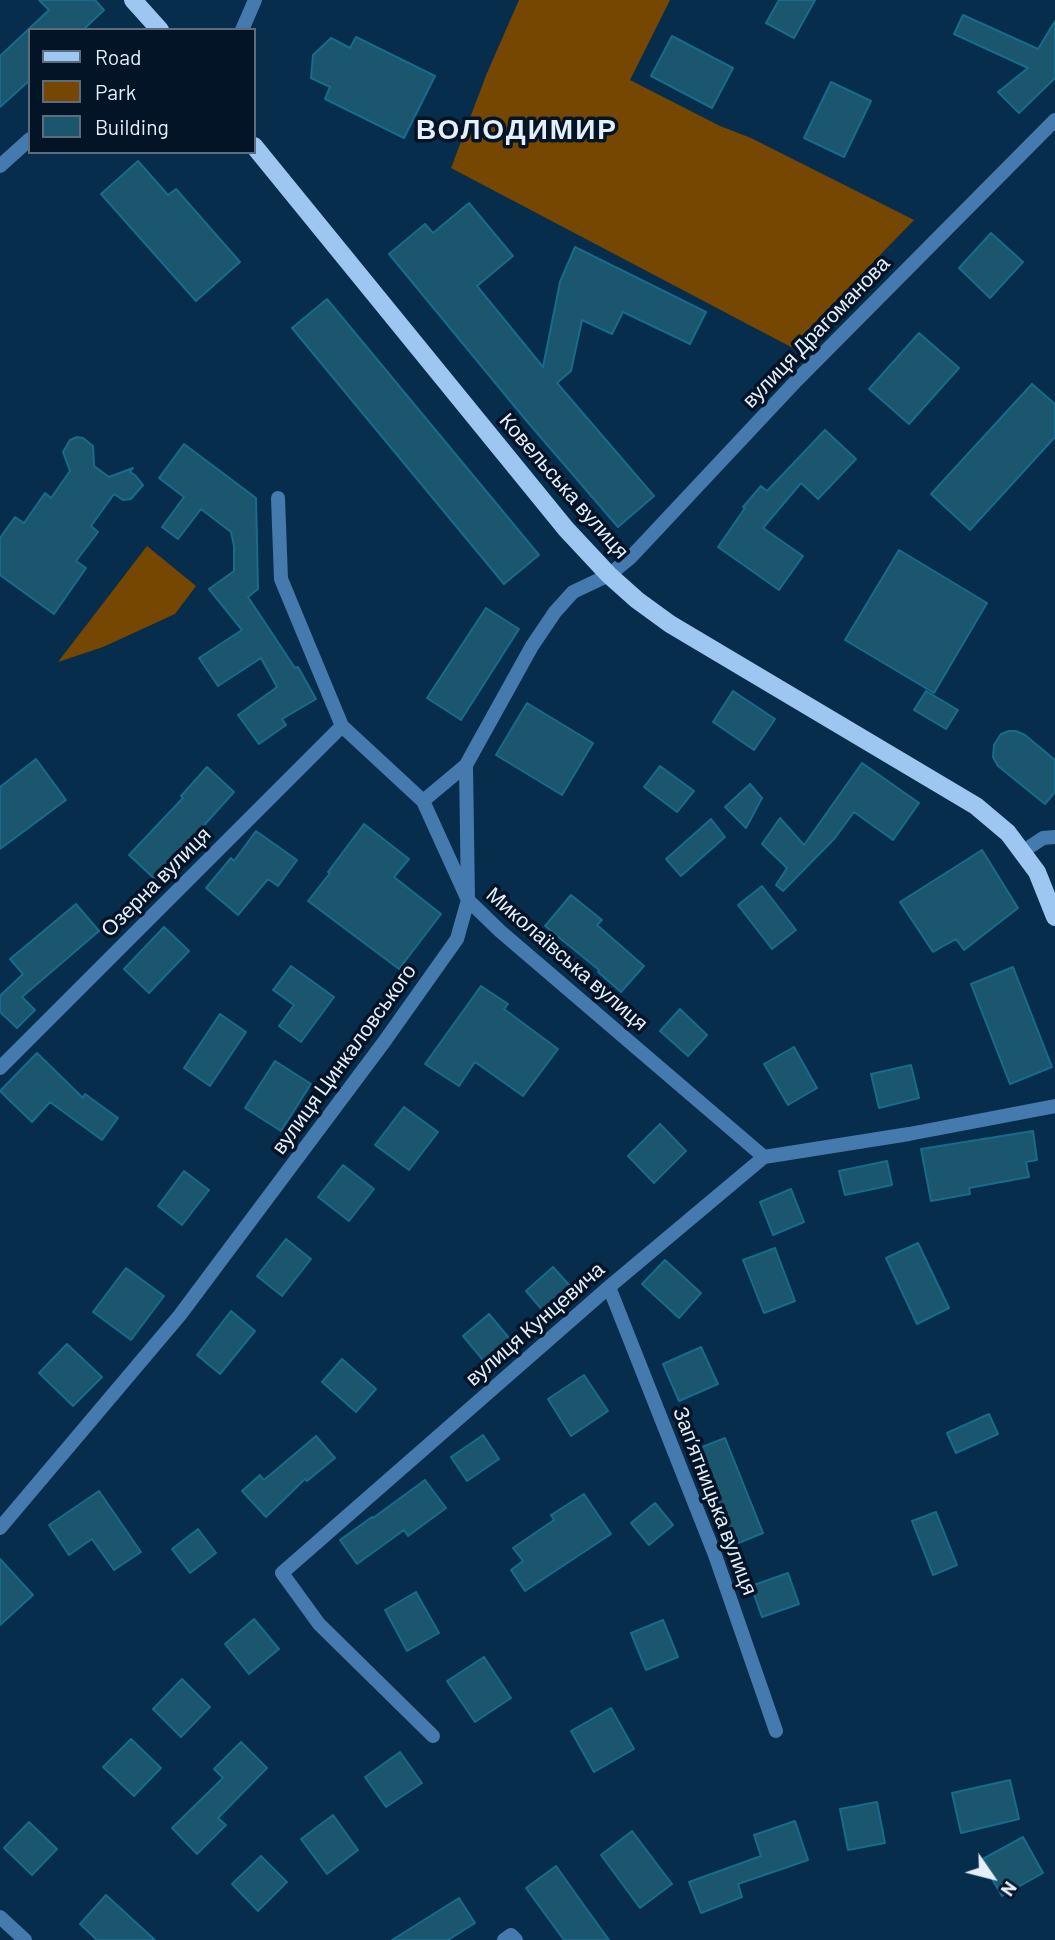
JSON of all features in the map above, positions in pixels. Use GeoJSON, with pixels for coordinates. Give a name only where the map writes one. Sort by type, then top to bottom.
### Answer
{"type":"FeatureCollection","features":[{"type":"Feature","properties":{"kind":"main road"},"geometry":{"type":"LineString","coordinates":[[133,0],[156,28]]}},
{"type":"Feature","properties":{"kind":"main road","name":"Ковельська вулиця"},"geometry":{"type":"LineString","coordinates":[[256,148],[566,528],[609,575],[670,624],[976,806],[1008,833],[1037,872],[1055,917]]}},
{"type":"Feature","properties":{"kind":"street"},"geometry":{"type":"LineString","coordinates":[[243,28],[255,0]]}},
{"type":"Feature","properties":{"kind":"street","name":"вулиця Драгоманова"},"geometry":{"type":"LineString","coordinates":[[609,575],[631,557],[797,380],[1055,120]]}},
{"type":"Feature","properties":{"kind":"street"},"geometry":{"type":"LineString","coordinates":[[0,166],[28,141]]}},
{"type":"Feature","properties":{"kind":"street","name":"Миколаївська вулиця"},"geometry":{"type":"LineString","coordinates":[[278,498],[281,579],[342,726],[423,801],[468,901],[764,1157]]}},
{"type":"Feature","properties":{"kind":"street","name":"вулиця Цинкаловського"},"geometry":{"type":"LineString","coordinates":[[0,1528],[180,1315],[344,1096],[457,939],[468,901],[466,765],[532,646],[555,612],[573,592],[609,575]]}},
{"type":"Feature","properties":{"kind":"street","name":"Озерна вулиця"},"geometry":{"type":"LineString","coordinates":[[0,1068],[342,726]]}},
{"type":"Feature","properties":{"kind":"street"},"geometry":{"type":"LineString","coordinates":[[423,801],[466,765]]}},
{"type":"Feature","properties":{"kind":"street"},"geometry":{"type":"LineString","coordinates":[[1022,852],[1044,838],[1055,838]]}},
{"type":"Feature","properties":{"kind":"street"},"geometry":{"type":"LineString","coordinates":[[764,1157],[909,1134],[1055,1106]]}},
{"type":"Feature","properties":{"kind":"street","name":"вулиця Кунцевича"},"geometry":{"type":"LineString","coordinates":[[433,1736],[319,1623],[282,1573],[609,1287],[764,1157]]}},
{"type":"Feature","properties":{"kind":"street","name":"Запʼятницька вулиця"},"geometry":{"type":"LineString","coordinates":[[609,1287],[715,1555],[776,1731]]}},
{"type":"Feature","properties":{"kind":"street"},"geometry":{"type":"LineString","coordinates":[[0,1917],[25,1940]]}},
{"type":"Feature","properties":{"kind":"street"},"geometry":{"type":"LineString","coordinates":[[504,1940],[511,1935],[516,1940]]}},
{"type":"Feature","properties":{"kind":"green space"},"geometry":{"type":"Polygon","coordinates":[[[519,0],[670,0],[630,80],[914,220],[791,347],[451,168],[487,73],[519,0]]]}},
{"type":"Feature","properties":{"kind":"green space"},"geometry":{"type":"Polygon","coordinates":[[[147,546],[196,586],[175,614],[103,647],[58,662],[147,546]]]}},
{"type":"Feature","properties":{"kind":"building"},"geometry":{"type":"Polygon","coordinates":[[[39,0],[95,0],[104,10],[85,28],[30,28],[49,10],[39,0]]]}},
{"type":"Feature","properties":{"kind":"building"},"geometry":{"type":"Polygon","coordinates":[[[779,0],[815,0],[794,38],[766,23],[779,0]]]}},
{"type":"Feature","properties":{"kind":"building"},"geometry":{"type":"Polygon","coordinates":[[[963,15],[1038,49],[1055,21],[1055,78],[1019,113],[998,92],[1028,68],[954,34],[963,15]]]}},
{"type":"Feature","properties":{"kind":"building"},"geometry":{"type":"Polygon","coordinates":[[[28,30],[28,82],[0,107],[0,56],[28,30]]]}},
{"type":"Feature","properties":{"kind":"building"},"geometry":{"type":"Polygon","coordinates":[[[672,36],[733,68],[712,108],[651,76],[672,36]]]}},
{"type":"Feature","properties":{"kind":"building"},"geometry":{"type":"Polygon","coordinates":[[[356,37],[435,76],[404,138],[325,99],[330,87],[311,78],[313,55],[331,38],[350,48],[356,37]]]}},
{"type":"Feature","properties":{"kind":"building"},"geometry":{"type":"Polygon","coordinates":[[[831,82],[871,101],[844,157],[804,138],[831,82]]]}},
{"type":"Feature","properties":{"kind":"building"},"geometry":{"type":"Polygon","coordinates":[[[138,161],[168,195],[176,189],[240,262],[196,301],[101,194],[138,161]]]}},
{"type":"Feature","properties":{"kind":"building"},"geometry":{"type":"Polygon","coordinates":[[[469,203],[513,256],[477,286],[543,367],[560,282],[575,247],[706,312],[690,344],[623,312],[612,334],[582,320],[571,371],[557,383],[654,496],[618,527],[389,254],[425,224],[433,233],[469,203]]]}},
{"type":"Feature","properties":{"kind":"building"},"geometry":{"type":"Polygon","coordinates":[[[991,233],[1023,262],[990,298],[959,268],[991,233]]]}},
{"type":"Feature","properties":{"kind":"building"},"geometry":{"type":"Polygon","coordinates":[[[327,299],[539,555],[504,584],[292,328],[327,299]]]}},
{"type":"Feature","properties":{"kind":"building"},"geometry":{"type":"Polygon","coordinates":[[[919,333],[959,368],[909,424],[869,389],[919,333]]]}},
{"type":"Feature","properties":{"kind":"building"},"geometry":{"type":"Polygon","coordinates":[[[1032,384],[1055,404],[1055,437],[970,530],[931,494],[1032,384]]]}},
{"type":"Feature","properties":{"kind":"building"},"geometry":{"type":"Polygon","coordinates":[[[825,430],[856,459],[818,499],[801,483],[763,528],[803,556],[779,590],[718,547],[745,508],[743,507],[761,486],[767,491],[825,430]]]}},
{"type":"Feature","properties":{"kind":"building"},"geometry":{"type":"Polygon","coordinates":[[[77,437],[93,446],[94,466],[109,477],[133,468],[130,472],[143,485],[131,499],[123,500],[114,494],[91,526],[98,532],[76,561],[86,568],[54,614],[0,575],[0,538],[15,517],[24,523],[45,493],[51,498],[70,471],[63,452],[70,440],[77,437]]]}},
{"type":"Feature","properties":{"kind":"building"},"geometry":{"type":"Polygon","coordinates":[[[184,444],[256,498],[258,589],[248,597],[295,668],[298,667],[316,699],[282,719],[286,725],[259,744],[238,715],[277,687],[261,658],[218,686],[199,658],[242,630],[209,589],[234,571],[231,532],[201,509],[178,539],[162,527],[184,497],[159,478],[184,444]]]}},
{"type":"Feature","properties":{"kind":"building"},"geometry":{"type":"Polygon","coordinates":[[[899,550],[987,603],[934,693],[845,640],[899,550]]]}},
{"type":"Feature","properties":{"kind":"building"},"geometry":{"type":"Polygon","coordinates":[[[486,608],[519,629],[461,720],[427,698],[486,608]]]}},
{"type":"Feature","properties":{"kind":"building"},"geometry":{"type":"Polygon","coordinates":[[[733,691],[775,719],[754,750],[713,722],[733,691]]]}},
{"type":"Feature","properties":{"kind":"building"},"geometry":{"type":"Polygon","coordinates":[[[926,691],[958,710],[946,729],[914,710],[926,691]]]}},
{"type":"Feature","properties":{"kind":"building"},"geometry":{"type":"Polygon","coordinates":[[[527,703],[593,743],[562,795],[496,755],[527,703]]]}},
{"type":"Feature","properties":{"kind":"building"},"geometry":{"type":"Polygon","coordinates":[[[1009,731],[1025,735],[1055,760],[1055,792],[1045,804],[998,766],[993,757],[994,745],[1001,734],[1009,731]]]}},
{"type":"Feature","properties":{"kind":"building"},"geometry":{"type":"Polygon","coordinates":[[[36,759],[66,800],[0,849],[0,787],[36,759]]]}},
{"type":"Feature","properties":{"kind":"building"},"geometry":{"type":"Polygon","coordinates":[[[862,763],[919,803],[893,840],[854,812],[835,838],[783,891],[776,885],[787,868],[762,844],[780,818],[804,845],[862,763]]]}},
{"type":"Feature","properties":{"kind":"building"},"geometry":{"type":"Polygon","coordinates":[[[660,766],[694,791],[677,812],[644,787],[660,766]]]}},
{"type":"Feature","properties":{"kind":"building"},"geometry":{"type":"Polygon","coordinates":[[[207,767],[234,792],[188,843],[193,847],[159,883],[129,855],[183,798],[181,796],[207,767]]]}},
{"type":"Feature","properties":{"kind":"building"},"geometry":{"type":"Polygon","coordinates":[[[750,784],[762,798],[746,828],[725,807],[750,784]]]}},
{"type":"Feature","properties":{"kind":"building"},"geometry":{"type":"Polygon","coordinates":[[[711,819],[725,837],[681,876],[666,859],[711,819]]]}},
{"type":"Feature","properties":{"kind":"building"},"geometry":{"type":"Polygon","coordinates":[[[364,824],[409,859],[394,877],[441,914],[399,969],[308,901],[364,824]]]}},
{"type":"Feature","properties":{"kind":"building"},"geometry":{"type":"Polygon","coordinates":[[[256,831],[297,860],[278,886],[268,879],[238,915],[206,888],[231,858],[234,861],[256,831]]]}},
{"type":"Feature","properties":{"kind":"building"},"geometry":{"type":"Polygon","coordinates":[[[982,850],[1018,908],[964,950],[956,939],[933,952],[900,902],[982,850]]]}},
{"type":"Feature","properties":{"kind":"building"},"geometry":{"type":"Polygon","coordinates":[[[762,886],[796,930],[772,949],[738,905],[762,886]]]}},
{"type":"Feature","properties":{"kind":"building"},"geometry":{"type":"Polygon","coordinates":[[[571,895],[602,920],[597,925],[644,966],[621,992],[598,972],[599,970],[545,926],[571,895]]]}},
{"type":"Feature","properties":{"kind":"building"},"geometry":{"type":"Polygon","coordinates":[[[76,904],[99,931],[22,997],[35,1010],[17,1028],[0,1012],[0,996],[23,974],[10,959],[76,904]]]}},
{"type":"Feature","properties":{"kind":"building"},"geometry":{"type":"Polygon","coordinates":[[[164,927],[189,951],[149,993],[124,969],[164,927]]]}},
{"type":"Feature","properties":{"kind":"building"},"geometry":{"type":"Polygon","coordinates":[[[291,966],[334,997],[301,1042],[279,1026],[294,1005],[273,990],[291,966]]]}},
{"type":"Feature","properties":{"kind":"building"},"geometry":{"type":"Polygon","coordinates":[[[1013,967],[1052,1067],[1010,1084],[971,984],[1013,967]]]}},
{"type":"Feature","properties":{"kind":"building"},"geometry":{"type":"Polygon","coordinates":[[[481,986],[508,1004],[504,1009],[558,1049],[523,1096],[475,1062],[459,1086],[425,1064],[481,986]]]}},
{"type":"Feature","properties":{"kind":"building"},"geometry":{"type":"Polygon","coordinates":[[[680,1009],[707,1035],[688,1056],[660,1031],[680,1009]]]}},
{"type":"Feature","properties":{"kind":"building"},"geometry":{"type":"Polygon","coordinates":[[[220,1014],[246,1032],[210,1086],[184,1068],[220,1014]]]}},
{"type":"Feature","properties":{"kind":"building"},"geometry":{"type":"Polygon","coordinates":[[[794,1047],[817,1088],[788,1105],[764,1064],[794,1047]]]}},
{"type":"Feature","properties":{"kind":"building"},"geometry":{"type":"Polygon","coordinates":[[[37,1053],[83,1098],[85,1094],[118,1118],[102,1140],[50,1102],[32,1122],[0,1091],[37,1053]]]}},
{"type":"Feature","properties":{"kind":"building"},"geometry":{"type":"Polygon","coordinates":[[[275,1061],[311,1084],[281,1131],[245,1108],[275,1061]]]}},
{"type":"Feature","properties":{"kind":"building"},"geometry":{"type":"Polygon","coordinates":[[[911,1065],[919,1098],[879,1108],[871,1074],[911,1065]]]}},
{"type":"Feature","properties":{"kind":"building"},"geometry":{"type":"Polygon","coordinates":[[[404,1107],[438,1132],[409,1170],[375,1145],[404,1107]]]}},
{"type":"Feature","properties":{"kind":"building"},"geometry":{"type":"Polygon","coordinates":[[[660,1124],[686,1151],[654,1183],[628,1156],[660,1124]]]}},
{"type":"Feature","properties":{"kind":"building"},"geometry":{"type":"Polygon","coordinates":[[[1033,1131],[1037,1160],[1026,1162],[1029,1177],[969,1188],[970,1194],[931,1201],[921,1149],[1033,1131]]]}},
{"type":"Feature","properties":{"kind":"building"},"geometry":{"type":"Polygon","coordinates":[[[887,1161],[892,1185],[845,1195],[839,1171],[887,1161]]]}},
{"type":"Feature","properties":{"kind":"building"},"geometry":{"type":"Polygon","coordinates":[[[343,1165],[374,1189],[349,1221],[318,1197],[343,1165]]]}},
{"type":"Feature","properties":{"kind":"building"},"geometry":{"type":"Polygon","coordinates":[[[184,1171],[209,1190],[182,1225],[158,1206],[184,1171]]]}},
{"type":"Feature","properties":{"kind":"building"},"geometry":{"type":"Polygon","coordinates":[[[791,1189],[804,1222],[773,1235],[760,1202],[791,1189]]]}},
{"type":"Feature","properties":{"kind":"building"},"geometry":{"type":"Polygon","coordinates":[[[286,1239],[311,1259],[282,1296],[257,1276],[286,1239]]]}},
{"type":"Feature","properties":{"kind":"building"},"geometry":{"type":"Polygon","coordinates":[[[918,1243],[949,1308],[917,1324],[886,1258],[918,1243]]]}},
{"type":"Feature","properties":{"kind":"building"},"geometry":{"type":"Polygon","coordinates":[[[775,1248],[795,1301],[764,1313],[743,1260],[775,1248]]]}},
{"type":"Feature","properties":{"kind":"building"},"geometry":{"type":"Polygon","coordinates":[[[665,1260],[701,1293],[679,1318],[642,1284],[665,1260]]]}},
{"type":"Feature","properties":{"kind":"building"},"geometry":{"type":"Polygon","coordinates":[[[553,1267],[579,1296],[551,1320],[526,1291],[553,1267]]]}},
{"type":"Feature","properties":{"kind":"building"},"geometry":{"type":"Polygon","coordinates":[[[126,1268],[164,1296],[131,1340],[93,1312],[126,1268]]]}},
{"type":"Feature","properties":{"kind":"building"},"geometry":{"type":"Polygon","coordinates":[[[231,1311],[255,1331],[220,1374],[197,1355],[231,1311]]]}},
{"type":"Feature","properties":{"kind":"building"},"geometry":{"type":"Polygon","coordinates":[[[489,1314],[514,1344],[488,1366],[463,1336],[489,1314]]]}},
{"type":"Feature","properties":{"kind":"building"},"geometry":{"type":"Polygon","coordinates":[[[67,1344],[102,1377],[73,1406],[39,1373],[67,1344]]]}},
{"type":"Feature","properties":{"kind":"building"},"geometry":{"type":"Polygon","coordinates":[[[701,1347],[718,1384],[679,1401],[663,1364],[701,1347]]]}},
{"type":"Feature","properties":{"kind":"building"},"geometry":{"type":"Polygon","coordinates":[[[342,1359],[376,1389],[356,1412],[322,1382],[342,1359]]]}},
{"type":"Feature","properties":{"kind":"building"},"geometry":{"type":"Polygon","coordinates":[[[584,1375],[608,1411],[571,1436],[548,1399],[584,1375]]]}},
{"type":"Feature","properties":{"kind":"building"},"geometry":{"type":"Polygon","coordinates":[[[989,1414],[998,1434],[956,1453],[947,1433],[989,1414]]]}},
{"type":"Feature","properties":{"kind":"building"},"geometry":{"type":"Polygon","coordinates":[[[483,1435],[499,1459],[467,1481],[451,1457],[483,1435]]]}},
{"type":"Feature","properties":{"kind":"building"},"geometry":{"type":"Polygon","coordinates":[[[316,1436],[335,1458],[307,1481],[305,1479],[266,1517],[242,1491],[260,1475],[264,1480],[316,1436]]]}},
{"type":"Feature","properties":{"kind":"building"},"geometry":{"type":"Polygon","coordinates":[[[725,1438],[763,1533],[736,1544],[697,1449],[725,1438]]]}},
{"type":"Feature","properties":{"kind":"building"},"geometry":{"type":"Polygon","coordinates":[[[425,1480],[446,1508],[408,1536],[404,1530],[357,1564],[340,1540],[425,1480]]]}},
{"type":"Feature","properties":{"kind":"building"},"geometry":{"type":"Polygon","coordinates":[[[99,1491],[141,1552],[114,1570],[92,1539],[69,1555],[49,1525],[99,1491]]]}},
{"type":"Feature","properties":{"kind":"building"},"geometry":{"type":"Polygon","coordinates":[[[584,1494],[611,1534],[525,1591],[511,1570],[523,1561],[513,1548],[554,1520],[551,1515],[584,1494]]]}},
{"type":"Feature","properties":{"kind":"building"},"geometry":{"type":"Polygon","coordinates":[[[655,1503],[673,1525],[649,1545],[631,1523],[655,1503]]]}},
{"type":"Feature","properties":{"kind":"building"},"geometry":{"type":"Polygon","coordinates":[[[936,1512],[957,1565],[933,1575],[912,1521],[936,1512]]]}},
{"type":"Feature","properties":{"kind":"building"},"geometry":{"type":"Polygon","coordinates":[[[198,1529],[216,1553],[190,1573],[172,1549],[198,1529]]]}},
{"type":"Feature","properties":{"kind":"building"},"geometry":{"type":"Polygon","coordinates":[[[0,1559],[33,1595],[0,1625],[0,1559]]]}},
{"type":"Feature","properties":{"kind":"building"},"geometry":{"type":"Polygon","coordinates":[[[788,1573],[799,1604],[762,1617],[751,1586],[788,1573]]]}},
{"type":"Feature","properties":{"kind":"building"},"geometry":{"type":"Polygon","coordinates":[[[416,1592],[439,1633],[407,1651],[385,1610],[416,1592]]]}},
{"type":"Feature","properties":{"kind":"building"},"geometry":{"type":"Polygon","coordinates":[[[254,1619],[279,1649],[249,1674],[225,1644],[254,1619]]]}},
{"type":"Feature","properties":{"kind":"building"},"geometry":{"type":"Polygon","coordinates":[[[663,1620],[678,1657],[646,1670],[631,1633],[663,1620]]]}},
{"type":"Feature","properties":{"kind":"building"},"geometry":{"type":"Polygon","coordinates":[[[484,1657],[511,1698],[475,1722],[447,1681],[484,1657]]]}},
{"type":"Feature","properties":{"kind":"building"},"geometry":{"type":"Polygon","coordinates":[[[182,1679],[210,1707],[181,1737],[153,1709],[182,1679]]]}},
{"type":"Feature","properties":{"kind":"building"},"geometry":{"type":"Polygon","coordinates":[[[611,1708],[634,1749],[594,1772],[571,1731],[611,1708]]]}},
{"type":"Feature","properties":{"kind":"building"},"geometry":{"type":"Polygon","coordinates":[[[131,1739],[161,1768],[134,1796],[103,1767],[131,1739]]]}},
{"type":"Feature","properties":{"kind":"building"},"geometry":{"type":"Polygon","coordinates":[[[241,1742],[267,1768],[218,1818],[226,1825],[197,1854],[172,1828],[223,1778],[214,1769],[241,1742]]]}},
{"type":"Feature","properties":{"kind":"building"},"geometry":{"type":"Polygon","coordinates":[[[400,1752],[422,1783],[386,1807],[365,1777],[400,1752]]]}},
{"type":"Feature","properties":{"kind":"building"},"geometry":{"type":"Polygon","coordinates":[[[1010,1780],[1019,1819],[961,1833],[952,1793],[1010,1780]]]}},
{"type":"Feature","properties":{"kind":"building"},"geometry":{"type":"Polygon","coordinates":[[[877,1802],[885,1843],[848,1850],[840,1809],[877,1802]]]}},
{"type":"Feature","properties":{"kind":"building"},"geometry":{"type":"Polygon","coordinates":[[[333,1815],[358,1850],[327,1874],[301,1839],[333,1815]]]}},
{"type":"Feature","properties":{"kind":"building"},"geometry":{"type":"Polygon","coordinates":[[[795,1821],[808,1860],[738,1884],[742,1897],[701,1913],[689,1882],[761,1856],[754,1835],[795,1821]]]}},
{"type":"Feature","properties":{"kind":"building"},"geometry":{"type":"Polygon","coordinates":[[[29,1822],[57,1849],[32,1875],[4,1848],[29,1822]]]}},
{"type":"Feature","properties":{"kind":"building"},"geometry":{"type":"Polygon","coordinates":[[[632,1831],[672,1884],[640,1908],[601,1855],[632,1831]]]}},
{"type":"Feature","properties":{"kind":"building"},"geometry":{"type":"Polygon","coordinates":[[[1023,1837],[1043,1873],[1002,1896],[981,1860],[1023,1837]]]}},
{"type":"Feature","properties":{"kind":"building"},"geometry":{"type":"Polygon","coordinates":[[[261,1856],[287,1882],[258,1911],[232,1884],[261,1856]]]}},
{"type":"Feature","properties":{"kind":"building"},"geometry":{"type":"Polygon","coordinates":[[[556,1866],[609,1940],[564,1940],[526,1888],[556,1866]]]}},
{"type":"Feature","properties":{"kind":"building"},"geometry":{"type":"Polygon","coordinates":[[[106,1895],[155,1940],[97,1940],[80,1924],[106,1895]]]}},
{"type":"Feature","properties":{"kind":"building"},"geometry":{"type":"Polygon","coordinates":[[[459,1898],[475,1923],[448,1940],[392,1940],[459,1898]]]}},
{"type":"Feature","properties":{"kind":"district","name":"ВОЛОДИМИР"},"geometry":{"type":"Point","coordinates":[517,130]}}]}
